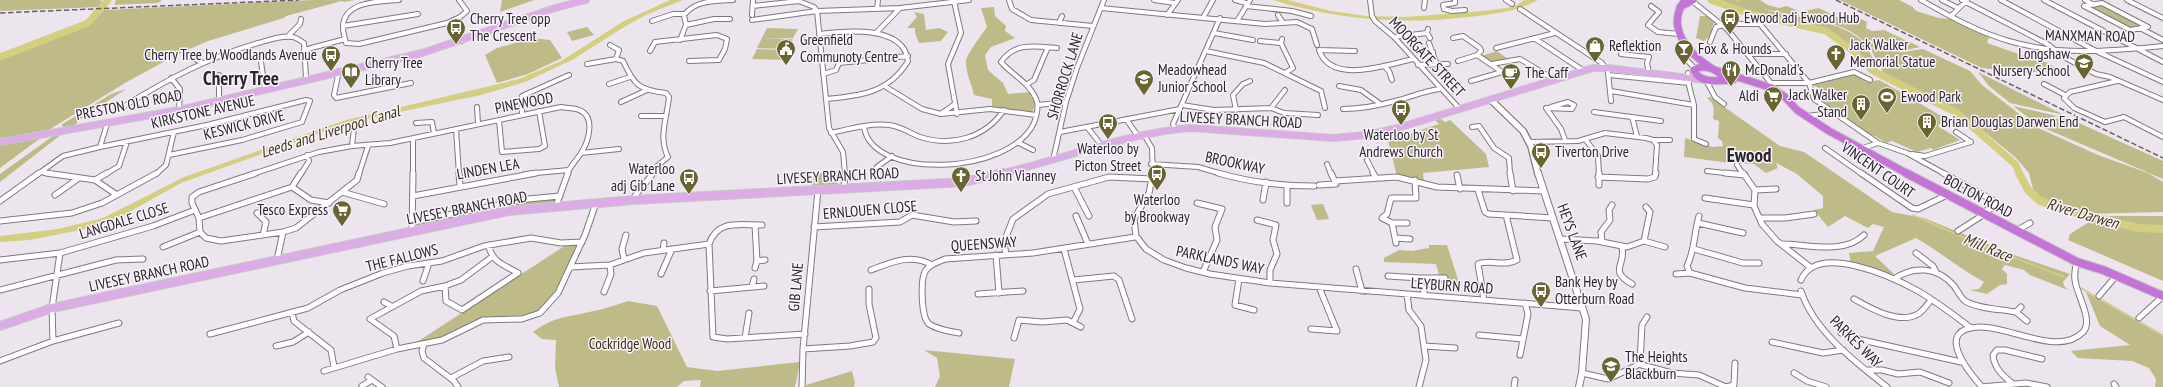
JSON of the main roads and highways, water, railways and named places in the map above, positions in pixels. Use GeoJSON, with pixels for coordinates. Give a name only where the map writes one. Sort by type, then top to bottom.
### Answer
{"type":"FeatureCollection","features":[{"type":"Feature","properties":{"kind":"highway"},"geometry":{"type":"LineString","coordinates":[[1685,0],[1680,4],[1680,7],[1675,15],[1675,21],[1679,34],[1696,57],[1722,76],[1711,81]]}},
{"type":"Feature","properties":{"kind":"highway"},"geometry":{"type":"LineString","coordinates":[[1680,7],[1693,0]]}},
{"type":"Feature","properties":{"kind":"highway"},"geometry":{"type":"LineString","coordinates":[[1692,74],[1696,57]]}},
{"type":"Feature","properties":{"kind":"highway"},"geometry":{"type":"LineString","coordinates":[[1692,74],[1715,70],[1769,85],[1777,96]]}},
{"type":"Feature","properties":{"kind":"highway"},"geometry":{"type":"LineString","coordinates":[[1692,74],[1711,81],[1736,81],[1757,87],[1777,96]]}},
{"type":"Feature","properties":{"kind":"highway","name":"BOLTON ROAD"},"geometry":{"type":"LineString","coordinates":[[1769,85],[1805,116],[1860,149],[2076,264],[2116,276],[2163,296]]}},
{"type":"Feature","properties":{"kind":"highway","name":"BOLTON ROAD"},"geometry":{"type":"LineString","coordinates":[[1777,96],[1789,103]]}},
{"type":"Feature","properties":{"kind":"main road","name":"PRESTON OLD ROAD"},"geometry":{"type":"LineString","coordinates":[[0,142],[179,110],[306,78],[422,53],[462,41],[548,10],[586,0]]}},
{"type":"Feature","properties":{"kind":"main road","name":"LIVESEY BRANCH ROAD"},"geometry":{"type":"LineString","coordinates":[[0,326],[52,308],[508,211],[634,200],[964,182],[1102,146],[1175,129],[1191,128],[1337,138],[1368,135],[1398,128],[1584,70],[1607,70],[1674,76],[1692,74]]}},
{"type":"Feature","properties":{"kind":"waterway","name":"River Darwen"},"geometry":{"type":"LineString","coordinates":[[0,57],[88,23],[108,0]]}},
{"type":"Feature","properties":{"kind":"waterway","name":"River Darwen"},"geometry":{"type":"LineString","coordinates":[[1711,0],[1750,14],[1826,31],[1852,50],[1873,71],[1957,113],[2015,164],[2020,174]]}},
{"type":"Feature","properties":{"kind":"waterway","name":"River Darwen"},"geometry":{"type":"LineString","coordinates":[[2019,173],[2028,190],[2040,201],[2062,209],[2138,228],[2163,229]]}},
{"type":"Feature","properties":{"kind":"waterway","name":"Mill Race"},"geometry":{"type":"LineString","coordinates":[[1913,215],[1969,240],[2064,277]]}},
{"type":"Feature","properties":{"kind":"waterway","name":"Mill Race"},"geometry":{"type":"LineString","coordinates":[[2081,288],[2163,335]]}},
{"type":"Feature","properties":{"kind":"railway"},"geometry":{"type":"LineString","coordinates":[[0,13],[299,0]]}},
{"type":"Feature","properties":{"kind":"railway"},"geometry":{"type":"LineString","coordinates":[[1836,0],[2163,158]]}},
{"type":"Feature","properties":{"kind":"place","name":"Ewood adj Ewood Hub"},"geometry":{"type":"Point","coordinates":[1730,35]}},
{"type":"Feature","properties":{"kind":"place","name":"Cherry Tree opp The Crescent"},"geometry":{"type":"Point","coordinates":[456,45]}},
{"type":"Feature","properties":{"kind":"place","name":"Reflektion"},"geometry":{"type":"Point","coordinates":[1595,63]}},
{"type":"Feature","properties":{"kind":"place","name":"Greenfield Communoty Centre"},"geometry":{"type":"Point","coordinates":[786,66]}},
{"type":"Feature","properties":{"kind":"place","name":"Fox & Hounds"},"geometry":{"type":"Point","coordinates":[1684,66]}},
{"type":"Feature","properties":{"kind":"place","name":"Jack Walker Memorial Statue"},"geometry":{"type":"Point","coordinates":[1836,71]}},
{"type":"Feature","properties":{"kind":"place","name":"Cherry Tree by Woodlands Avenue"},"geometry":{"type":"Point","coordinates":[331,72]}},
{"type":"Feature","properties":{"kind":"place","name":"Longshaw Nursery School"},"geometry":{"type":"Point","coordinates":[2084,80]}},
{"type":"Feature","properties":{"kind":"place","name":"McDonald's"},"geometry":{"type":"Point","coordinates":[1731,87]}},
{"type":"Feature","properties":{"kind":"place","name":"Cherry Tree Library"},"geometry":{"type":"Point","coordinates":[351,89]}},
{"type":"Feature","properties":{"kind":"place","name":"The Caff"},"geometry":{"type":"Point","coordinates":[1511,90]}},
{"type":"Feature","properties":{"kind":"place","name":"Meadowhead Junior School"},"geometry":{"type":"Point","coordinates":[1144,96]}},
{"type":"Feature","properties":{"kind":"place","name":"Aldi"},"geometry":{"type":"Point","coordinates":[1773,113]}},
{"type":"Feature","properties":{"kind":"place","name":"Ewood Park"},"geometry":{"type":"Point","coordinates":[1887,114]}},
{"type":"Feature","properties":{"kind":"place","name":"Jack Walker Stand"},"geometry":{"type":"Point","coordinates":[1861,121]}},
{"type":"Feature","properties":{"kind":"place","name":"Waterloo by St Andrews Church"},"geometry":{"type":"Point","coordinates":[1401,126]}},
{"type":"Feature","properties":{"kind":"place","name":"Brian Douglas Darwen End"},"geometry":{"type":"Point","coordinates":[1927,139]}},
{"type":"Feature","properties":{"kind":"place","name":"Waterloo by Picton Street"},"geometry":{"type":"Point","coordinates":[1108,140]}},
{"type":"Feature","properties":{"kind":"place","name":"Tiverton Drive"},"geometry":{"type":"Point","coordinates":[1541,169]}},
{"type":"Feature","properties":{"kind":"place","name":"Waterloo by Brookway"},"geometry":{"type":"Point","coordinates":[1157,191]}},
{"type":"Feature","properties":{"kind":"place","name":"St John Vianney"},"geometry":{"type":"Point","coordinates":[961,193]}},
{"type":"Feature","properties":{"kind":"place","name":"Waterloo adj Gib Lane"},"geometry":{"type":"Point","coordinates":[689,195]}},
{"type":"Feature","properties":{"kind":"place","name":"Tesco Express"},"geometry":{"type":"Point","coordinates":[342,227]}},
{"type":"Feature","properties":{"kind":"place","name":"Bank Hey by Otterburn Road"},"geometry":{"type":"Point","coordinates":[1541,308]}},
{"type":"Feature","properties":{"kind":"place","name":"The Heights Blackburn"},"geometry":{"type":"Point","coordinates":[1611,383]}},
{"type":"Feature","properties":{"kind":"district","name":"Cherry Tree"},"geometry":{"type":"Point","coordinates":[241,78]}},
{"type":"Feature","properties":{"kind":"district","name":"Ewood"},"geometry":{"type":"Point","coordinates":[1749,155]}},
{"type":"Feature","properties":{"kind":"water label","name":"Leeds and Liverpool Canal"},"geometry":{"type":"Point","coordinates":[330,131]}},
{"type":"Feature","properties":{"kind":"park label","name":"Cockridge Wood"},"geometry":{"type":"Point","coordinates":[630,344]}}]}
